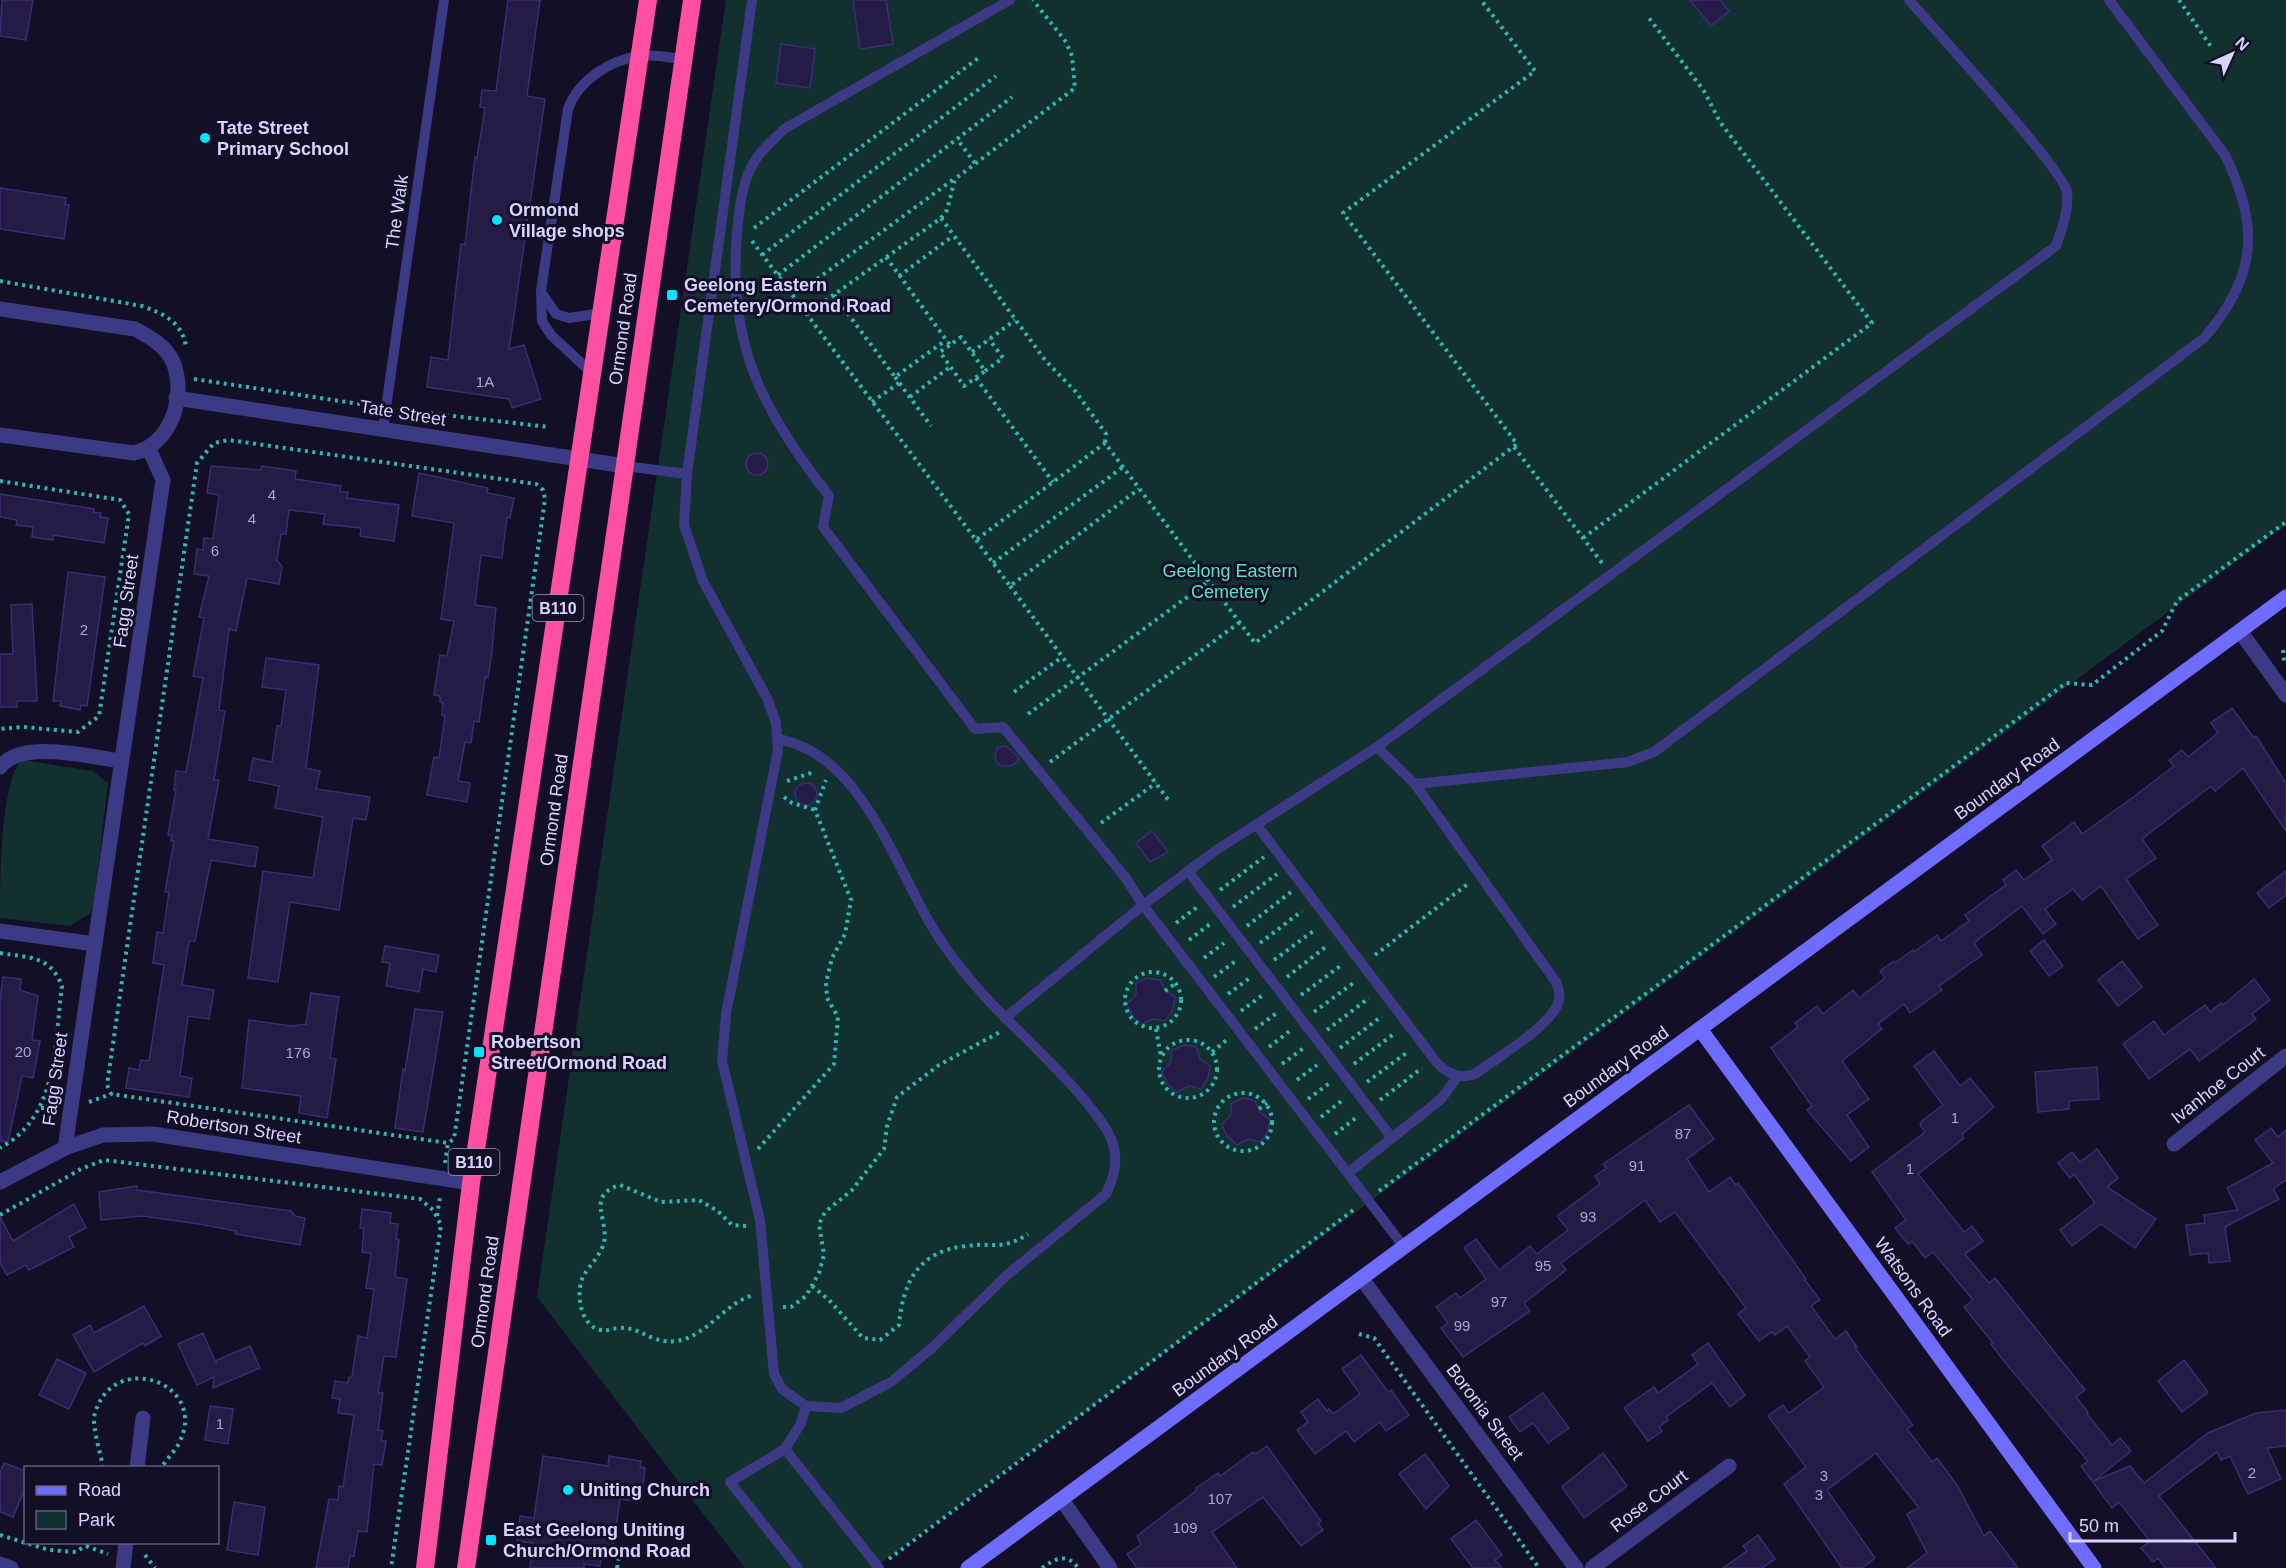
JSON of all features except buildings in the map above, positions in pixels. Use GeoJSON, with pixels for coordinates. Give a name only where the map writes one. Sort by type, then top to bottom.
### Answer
{"type":"FeatureCollection","features":[{"type":"Feature","properties":{"kind":"highway","name":"Ormond Road"},"geometry":{"type":"LineString","coordinates":[[425,1568],[471,1183],[648,0]]}},
{"type":"Feature","properties":{"kind":"highway","name":"Ormond Road"},"geometry":{"type":"LineString","coordinates":[[466,1568],[692,0]]}},
{"type":"Feature","properties":{"kind":"main road","name":"Boundary Road"},"geometry":{"type":"LineString","coordinates":[[968,1568],[2286,597]]}},
{"type":"Feature","properties":{"kind":"main road","name":"Watsons Road"},"geometry":{"type":"LineString","coordinates":[[1700,1029],[2094,1568]]}},
{"type":"Feature","properties":{"kind":"street"},"geometry":{"type":"LineString","coordinates":[[0,309],[135,329],[155,339],[172,360],[177,377],[172,422],[149,449],[134,453],[0,435]]}},
{"type":"Feature","properties":{"kind":"street","name":"Tate Street"},"geometry":{"type":"LineString","coordinates":[[176,398],[625,466]]}},
{"type":"Feature","properties":{"kind":"street","name":"Fagg Street"},"geometry":{"type":"LineString","coordinates":[[65,1148],[163,480],[149,449]]}},
{"type":"Feature","properties":{"kind":"street"},"geometry":{"type":"LineString","coordinates":[[2240,631],[2286,695]]}},
{"type":"Feature","properties":{"kind":"street"},"geometry":{"type":"LineString","coordinates":[[0,767],[4,762],[21,754],[41,751],[121,761]]}},
{"type":"Feature","properties":{"kind":"street"},"geometry":{"type":"LineString","coordinates":[[0,931],[95,944]]}},
{"type":"Feature","properties":{"kind":"street","name":"Ivanhoe Court"},"geometry":{"type":"LineString","coordinates":[[2174,1144],[2286,1056]]}},
{"type":"Feature","properties":{"kind":"street","name":"Robertson Street"},"geometry":{"type":"LineString","coordinates":[[0,1182],[65,1148],[103,1135],[153,1134],[471,1183]]}},
{"type":"Feature","properties":{"kind":"street","name":"Boronia Street"},"geometry":{"type":"LineString","coordinates":[[1362,1279],[1576,1568]]}},
{"type":"Feature","properties":{"kind":"street"},"geometry":{"type":"LineString","coordinates":[[136,1466],[143,1418]]}},
{"type":"Feature","properties":{"kind":"street","name":"Rose Court"},"geometry":{"type":"LineString","coordinates":[[1592,1568],[1729,1466]]}},
{"type":"Feature","properties":{"kind":"street"},"geometry":{"type":"LineString","coordinates":[[1062,1500],[1110,1568]]}},
{"type":"Feature","properties":{"kind":"street"},"geometry":{"type":"LineString","coordinates":[[123,1568],[126,1544]]}},
{"type":"Feature","properties":{"kind":"street"},"geometry":{"type":"LineString","coordinates":[[0,1564],[11,1568]]}},
{"type":"Feature","properties":{"kind":"lane","name":"The Walk"},"geometry":{"type":"LineString","coordinates":[[383,429],[444,0]]}},
{"type":"Feature","properties":{"kind":"lane"},"geometry":{"type":"LineString","coordinates":[[752,0],[687,474],[684,525],[703,581],[766,698],[776,723],[777,739],[778,750],[726,1014],[722,1061],[761,1227],[774,1374],[782,1389],[806,1406],[842,1408],[891,1382],[933,1347],[1015,1268],[1106,1194],[1115,1175],[1112,1142],[1086,1104],[968,979],[912,892],[881,832],[858,794],[818,753],[797,742],[777,739]]}},
{"type":"Feature","properties":{"kind":"lane"},"geometry":{"type":"LineString","coordinates":[[1010,0],[784,129],[756,159],[748,177],[739,214],[736,253],[736,300],[745,348],[773,416],[786,439],[830,496],[823,527],[975,729],[1004,727],[1039,770],[1125,877],[1143,905],[1404,1247]]}},
{"type":"Feature","properties":{"kind":"lane"},"geometry":{"type":"LineString","coordinates":[[1005,1018],[1188,871],[1256,824],[1377,747],[2056,246],[2065,223],[2067,190],[2039,148],[1909,0]]}},
{"type":"Feature","properties":{"kind":"lane"},"geometry":{"type":"LineString","coordinates":[[1415,784],[1628,762],[1654,752],[2204,339],[2222,317],[2240,282],[2247,252],[2248,217],[2239,184],[2225,155],[2109,0]]}},
{"type":"Feature","properties":{"kind":"lane","name":"Ormond Road"},"geometry":{"type":"LineString","coordinates":[[593,374],[551,335],[542,321],[541,291],[568,109],[573,94],[589,78],[604,69],[640,56],[683,59]]}},
{"type":"Feature","properties":{"kind":"lane","name":"Ormond Road"},"geometry":{"type":"LineString","coordinates":[[541,291],[556,314],[569,318],[602,313]]}},
{"type":"Feature","properties":{"kind":"lane"},"geometry":{"type":"LineString","coordinates":[[625,466],[687,474]]}},
{"type":"Feature","properties":{"kind":"lane"},"geometry":{"type":"LineString","coordinates":[[1256,824],[1439,1065],[1450,1074],[1464,1078],[1475,1074],[1554,1012],[1560,999],[1556,982],[1415,784],[1377,747]]}},
{"type":"Feature","properties":{"kind":"lane"},"geometry":{"type":"LineString","coordinates":[[1188,871],[1392,1138]]}},
{"type":"Feature","properties":{"kind":"lane"},"geometry":{"type":"LineString","coordinates":[[1348,1173],[1441,1099],[1458,1076]]}},
{"type":"Feature","properties":{"kind":"lane"},"geometry":{"type":"LineString","coordinates":[[798,1568],[730,1482],[785,1449],[801,1423],[806,1406]]}},
{"type":"Feature","properties":{"kind":"lane"},"geometry":{"type":"LineString","coordinates":[[785,1449],[878,1567]]}},
{"type":"Feature","properties":{"kind":"path"},"geometry":{"type":"LineString","coordinates":[[817,279],[1075,88],[1072,56],[1066,42],[1033,0]]}},
{"type":"Feature","properties":{"kind":"path"},"geometry":{"type":"LineString","coordinates":[[941,218],[1045,360],[1076,392],[1106,434],[1105,443],[1255,643],[1517,444],[1343,213],[1535,71],[1480,0]]}},
{"type":"Feature","properties":{"kind":"path"},"geometry":{"type":"LineString","coordinates":[[2179,0],[2212,48]]}},
{"type":"Feature","properties":{"kind":"path"},"geometry":{"type":"LineString","coordinates":[[1583,538],[1872,323],[1720,122],[1704,91],[1648,18]]}},
{"type":"Feature","properties":{"kind":"path"},"geometry":{"type":"LineString","coordinates":[[981,57],[746,233],[1169,801]]}},
{"type":"Feature","properties":{"kind":"path"},"geometry":{"type":"LineString","coordinates":[[762,255],[996,76]]}},
{"type":"Feature","properties":{"kind":"path"},"geometry":{"type":"LineString","coordinates":[[778,275],[1012,97]]}},
{"type":"Feature","properties":{"kind":"path"},"geometry":{"type":"LineString","coordinates":[[957,139],[975,163]]}},
{"type":"Feature","properties":{"kind":"path"},"geometry":{"type":"LineString","coordinates":[[807,314],[941,218],[947,210],[955,179]]}},
{"type":"Feature","properties":{"kind":"path"},"geometry":{"type":"LineString","coordinates":[[899,276],[953,236]]}},
{"type":"Feature","properties":{"kind":"path"},"geometry":{"type":"LineString","coordinates":[[886,258],[950,345]]}},
{"type":"Feature","properties":{"kind":"path"},"geometry":{"type":"LineString","coordinates":[[0,281],[120,301],[163,314],[176,324],[184,335],[188,357]]}},
{"type":"Feature","properties":{"kind":"path"},"geometry":{"type":"LineString","coordinates":[[834,295],[931,426]]}},
{"type":"Feature","properties":{"kind":"path"},"geometry":{"type":"LineString","coordinates":[[972,352],[1015,320]]}},
{"type":"Feature","properties":{"kind":"path"},"geometry":{"type":"LineString","coordinates":[[985,370],[961,337],[940,352],[964,386],[1003,358],[989,339]]}},
{"type":"Feature","properties":{"kind":"path"},"geometry":{"type":"LineString","coordinates":[[895,377],[946,340]]}},
{"type":"Feature","properties":{"kind":"path"},"geometry":{"type":"LineString","coordinates":[[910,397],[950,367]]}},
{"type":"Feature","properties":{"kind":"path"},"geometry":{"type":"LineString","coordinates":[[191,378],[386,408],[549,427]]}},
{"type":"Feature","properties":{"kind":"path"},"geometry":{"type":"LineString","coordinates":[[976,378],[1053,482]]}},
{"type":"Feature","properties":{"kind":"path"},"geometry":{"type":"LineString","coordinates":[[872,402],[899,382]]}},
{"type":"Feature","properties":{"kind":"path"},"geometry":{"type":"LineString","coordinates":[[41,1108],[70,1109],[111,1094],[448,1143],[454,1139],[545,499],[543,490],[536,484],[229,440],[214,443],[197,463],[107,1085],[111,1094]]}},
{"type":"Feature","properties":{"kind":"path"},"geometry":{"type":"LineString","coordinates":[[976,540],[1105,443]]}},
{"type":"Feature","properties":{"kind":"path"},"geometry":{"type":"LineString","coordinates":[[1514,447],[1611,575]]}},
{"type":"Feature","properties":{"kind":"path"},"geometry":{"type":"LineString","coordinates":[[993,563],[1123,466]]}},
{"type":"Feature","properties":{"kind":"path"},"geometry":{"type":"LineString","coordinates":[[0,481],[120,500],[129,514],[99,716],[78,732],[23,727],[0,729]]}},
{"type":"Feature","properties":{"kind":"path"},"geometry":{"type":"LineString","coordinates":[[1010,586],[1139,489]]}},
{"type":"Feature","properties":{"kind":"path"},"geometry":{"type":"LineString","coordinates":[[878,1567],[1368,1199],[2066,683],[2092,685],[2162,631],[2177,601],[2286,522]]}},
{"type":"Feature","properties":{"kind":"path"},"geometry":{"type":"LineString","coordinates":[[1028,714],[1209,581]]}},
{"type":"Feature","properties":{"kind":"path"},"geometry":{"type":"LineString","coordinates":[[1039,770],[1240,622]]}},
{"type":"Feature","properties":{"kind":"path"},"geometry":{"type":"LineString","coordinates":[[1014,692],[1062,657]]}},
{"type":"Feature","properties":{"kind":"path"},"geometry":{"type":"LineString","coordinates":[[771,787],[832,766]]}},
{"type":"Feature","properties":{"kind":"path"},"geometry":{"type":"LineString","coordinates":[[747,1161],[834,1064],[838,1017],[827,998],[826,983],[832,958],[845,934],[851,900],[815,810],[832,766]]}},
{"type":"Feature","properties":{"kind":"path"},"geometry":{"type":"LineString","coordinates":[[1089,832],[1156,783]]}},
{"type":"Feature","properties":{"kind":"path"},"geometry":{"type":"LineString","coordinates":[[771,787],[792,803],[815,810]]}},
{"type":"Feature","properties":{"kind":"path"},"geometry":{"type":"LineString","coordinates":[[1362,965],[1480,874]]}},
{"type":"Feature","properties":{"kind":"path"},"geometry":{"type":"LineString","coordinates":[[0,953],[45,961],[57,972],[62,986],[48,1086],[41,1108],[15,1140],[0,1148]]}},
{"type":"Feature","properties":{"kind":"path"},"geometry":{"type":"LineString","coordinates":[[1150,972],[1169,976],[1176,983],[1182,1000],[1180,1010],[1169,1024],[1156,1029],[1143,1027],[1128,1015],[1125,996],[1128,987],[1141,974],[1150,972]]}},
{"type":"Feature","properties":{"kind":"path"},"geometry":{"type":"LineString","coordinates":[[1165,991],[1176,983]]}},
{"type":"Feature","properties":{"kind":"path"},"geometry":{"type":"LineString","coordinates":[[1156,1029],[1161,1057],[1159,1073],[1162,1081],[1175,1095],[1194,1097],[1203,1094],[1215,1079],[1216,1060],[1212,1052],[1198,1041],[1181,1040],[1166,1049],[1161,1057]]}},
{"type":"Feature","properties":{"kind":"path"},"geometry":{"type":"LineString","coordinates":[[767,1308],[791,1307],[806,1296],[819,1273],[824,1255],[819,1224],[825,1212],[852,1190],[884,1149],[887,1126],[897,1097],[919,1083],[939,1065],[1000,1032],[1007,1039]]}},
{"type":"Feature","properties":{"kind":"path"},"geometry":{"type":"LineString","coordinates":[[1251,1093],[1266,1103],[1271,1112],[1271,1131],[1259,1146],[1240,1150],[1231,1148],[1217,1134],[1215,1125],[1218,1107],[1232,1095],[1251,1093]]}},
{"type":"Feature","properties":{"kind":"path"},"geometry":{"type":"LineString","coordinates":[[0,1215],[81,1169],[104,1160],[420,1200],[433,1210],[441,1225],[391,1568]]}},
{"type":"Feature","properties":{"kind":"path"},"geometry":{"type":"LineString","coordinates":[[761,1227],[732,1225],[718,1211],[699,1200],[661,1202],[620,1185],[607,1189],[600,1198],[604,1243],[583,1277],[580,1297],[584,1316],[592,1327],[605,1331],[619,1326],[636,1329],[650,1338],[672,1341],[696,1333],[750,1296],[766,1292]]}},
{"type":"Feature","properties":{"kind":"path"},"geometry":{"type":"LineString","coordinates":[[812,1286],[829,1300],[863,1338],[880,1340],[899,1325],[901,1305],[908,1282],[924,1260],[945,1250],[968,1245],[992,1247],[1018,1241],[1036,1229]]}},
{"type":"Feature","properties":{"kind":"path"},"geometry":{"type":"LineString","coordinates":[[1359,1334],[1374,1338],[1539,1568]]}},
{"type":"Feature","properties":{"kind":"path"},"geometry":{"type":"LineString","coordinates":[[0,1535],[24,1542]]}},
{"type":"Feature","properties":{"kind":"path"},"geometry":{"type":"LineString","coordinates":[[29,1544],[49,1550],[76,1552],[87,1544]]}},
{"type":"Feature","properties":{"kind":"path"},"geometry":{"type":"LineString","coordinates":[[617,1568],[620,1549]]}},
{"type":"Feature","properties":{"kind":"path"},"geometry":{"type":"LineString","coordinates":[[145,1550],[145,1558],[154,1568]]}},
{"type":"Feature","properties":{"kind":"path"},"geometry":{"type":"LineString","coordinates":[[1042,1568],[1056,1558],[1062,1558],[1074,1562],[1078,1568]]}},
{"type":"Feature","properties":{"kind":"green space","name":"Geelong Eastern Cemetery"},"geometry":{"type":"Polygon","coordinates":[[[726,0],[2286,0],[2286,525],[874,1568],[745,1568],[537,1297],[726,0]]]}},
{"type":"Feature","properties":{"kind":"green space"},"geometry":{"type":"Polygon","coordinates":[[[23,760],[92,771],[108,783],[94,902],[90,913],[70,926],[0,918],[1,857],[6,808],[15,770],[23,760]]]}},
{"type":"Feature","properties":{"kind":"place","name":"Tate Street Primary School"},"geometry":{"type":"Point","coordinates":[205,138]}},
{"type":"Feature","properties":{"kind":"place","name":"Ormond Village shops"},"geometry":{"type":"Point","coordinates":[497,220]}},
{"type":"Feature","properties":{"kind":"place","name":"Geelong Eastern Cemetery/Ormond Road"},"geometry":{"type":"Point","coordinates":[672,295]}},
{"type":"Feature","properties":{"kind":"place","name":"Robertson Street/Ormond Road"},"geometry":{"type":"Point","coordinates":[479,1052]}},
{"type":"Feature","properties":{"kind":"place","name":"Uniting Church"},"geometry":{"type":"Point","coordinates":[568,1490]}},
{"type":"Feature","properties":{"kind":"place","name":"East Geelong Uniting Church/Ormond Road"},"geometry":{"type":"Point","coordinates":[491,1540]}}]}
